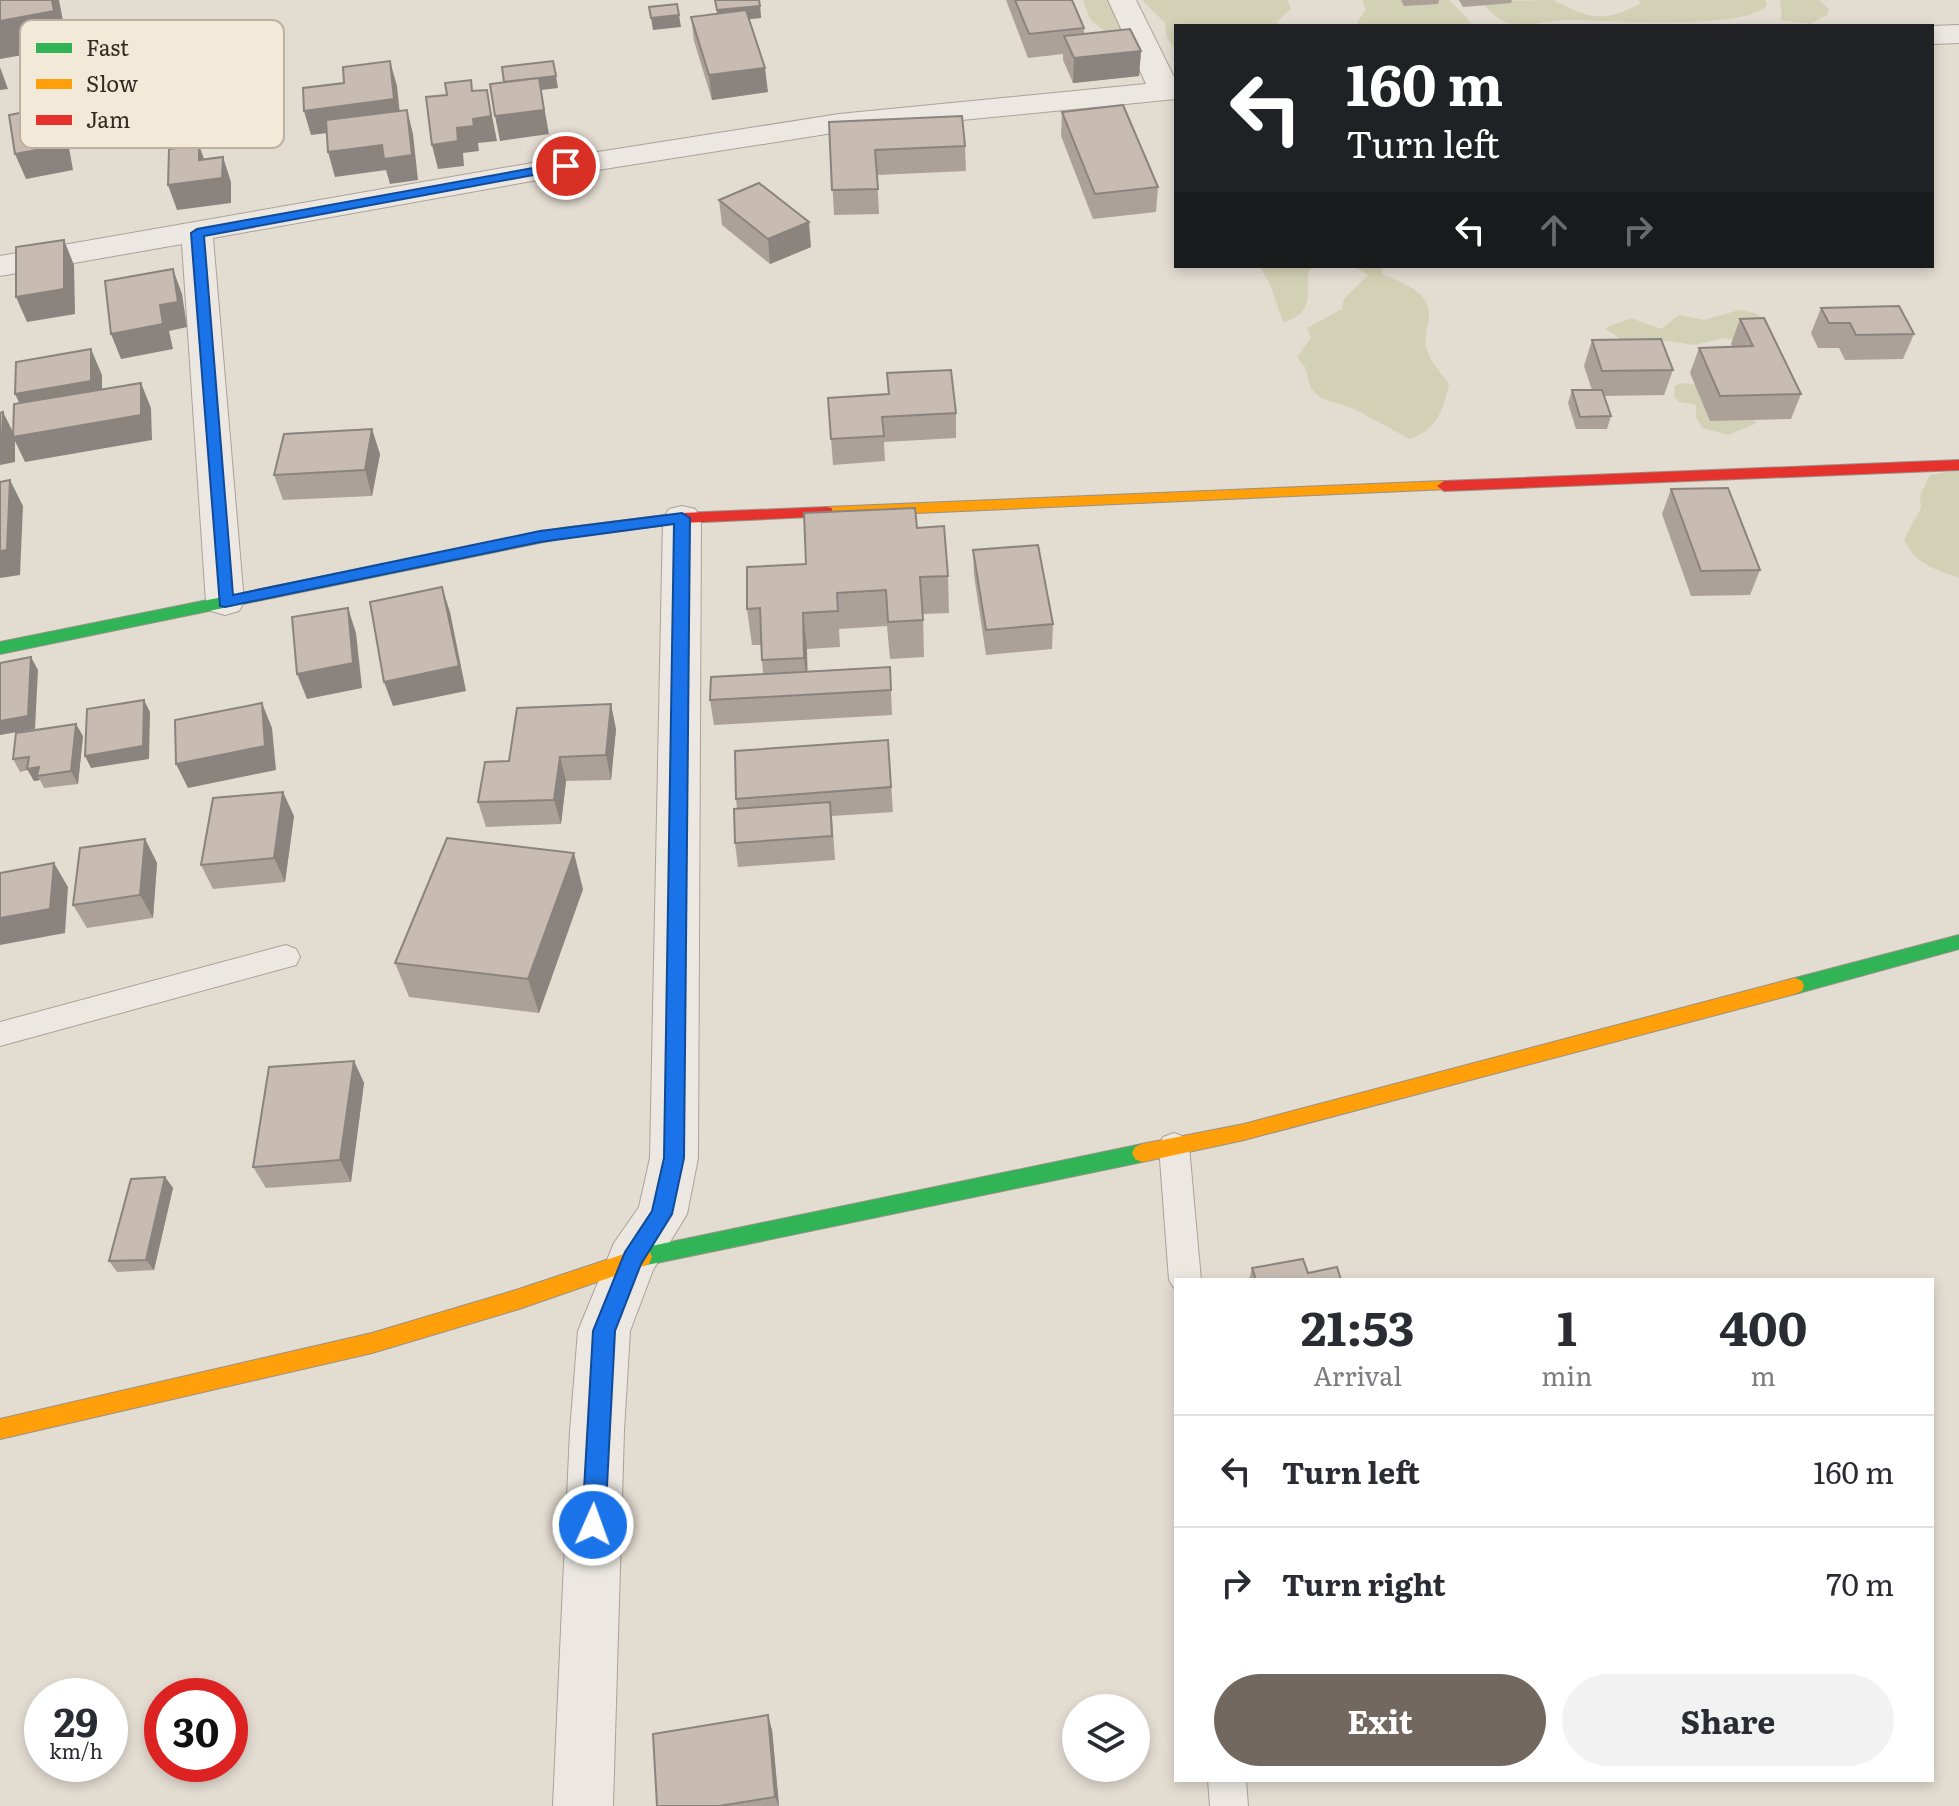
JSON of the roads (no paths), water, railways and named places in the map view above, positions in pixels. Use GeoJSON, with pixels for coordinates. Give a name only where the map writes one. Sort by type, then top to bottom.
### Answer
{"type":"FeatureCollection","features":[{"type":"Feature","properties":{"kind":"street"},"geometry":{"type":"LineString","coordinates":[[0,266],[566,166],[839,123],[1170,90],[1122,0]]}},
{"type":"Feature","properties":{"kind":"street"},"geometry":{"type":"LineString","coordinates":[[1934,35],[1959,34]]}},
{"type":"Feature","properties":{"kind":"street"},"geometry":{"type":"LineString","coordinates":[[197,233],[225,602]]}},
{"type":"Feature","properties":{"kind":"street"},"geometry":{"type":"LineString","coordinates":[[0,648],[540,536],[682,518],[1959,465]]}},
{"type":"Feature","properties":{"kind":"street"},"geometry":{"type":"LineString","coordinates":[[583,1806],[597,1431],[604,1331],[632,1259],[662,1214],[674,1158],[682,518]]}},
{"type":"Feature","properties":{"kind":"street"},"geometry":{"type":"LineString","coordinates":[[0,1429],[372,1343],[519,1299],[632,1259],[1244,1132],[1959,942]]}},
{"type":"Feature","properties":{"kind":"lane"},"geometry":{"type":"LineString","coordinates":[[0,1034],[286,957]]}},
{"type":"Feature","properties":{"kind":"lane"},"geometry":{"type":"LineString","coordinates":[[1174,1146],[1185,1278]]}},
{"type":"Feature","properties":{"kind":"lane"},"geometry":{"type":"LineString","coordinates":[[1227,1782],[1229,1806]]}}]}
